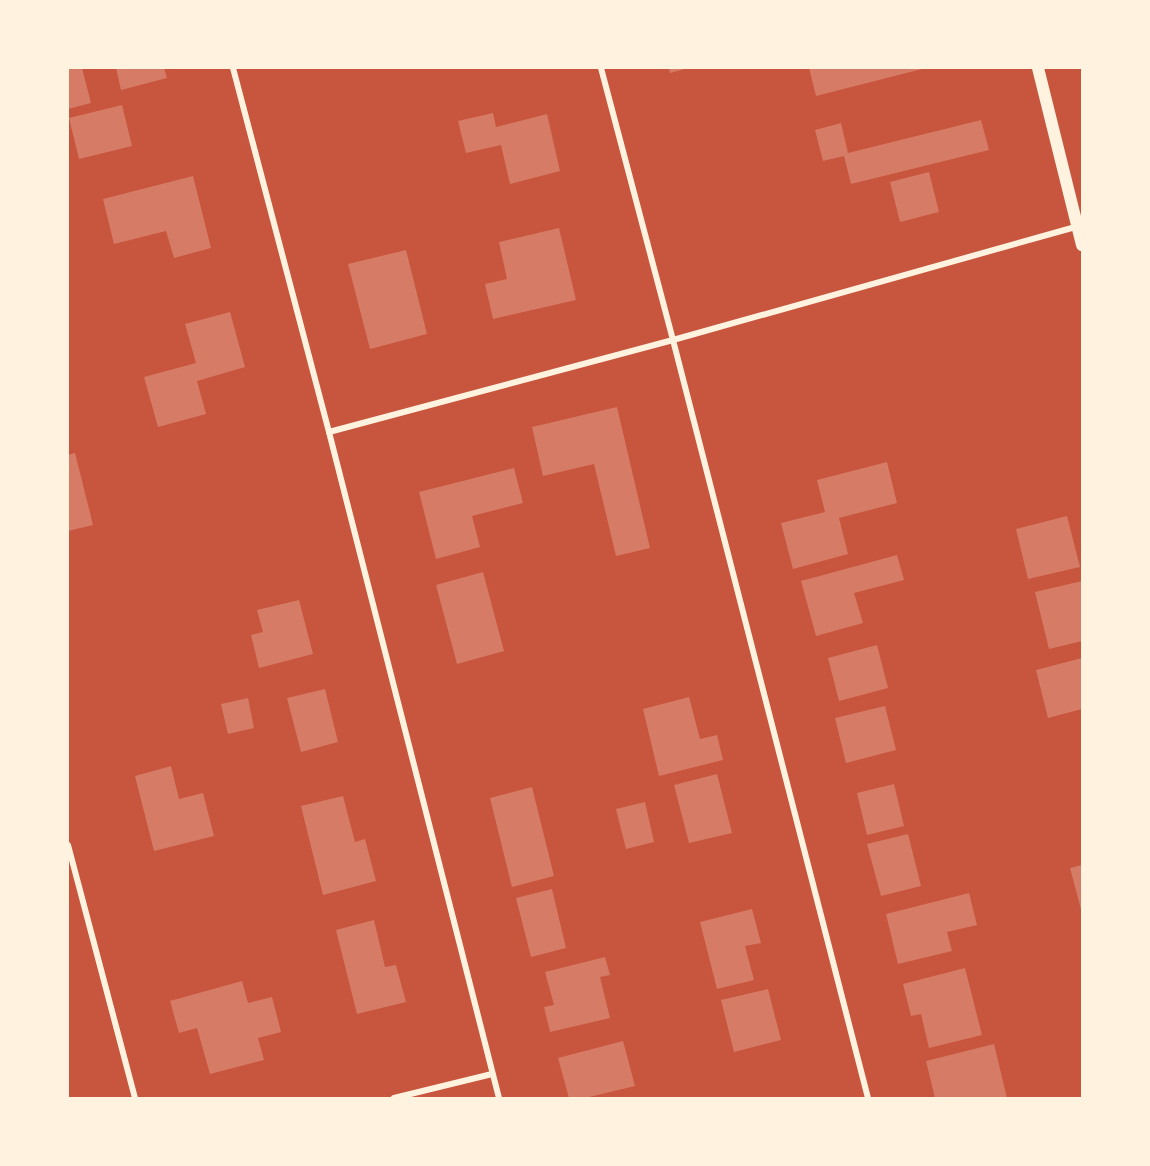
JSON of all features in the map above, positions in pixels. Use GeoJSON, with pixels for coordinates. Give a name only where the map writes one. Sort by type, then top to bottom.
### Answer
{"type":"FeatureCollection","features":[{"type":"Feature","properties":{"kind":"main road"},"geometry":{"type":"LineString","coordinates":[[1038,68],[1083,245]]}},
{"type":"Feature","properties":{"kind":"street"},"geometry":{"type":"LineString","coordinates":[[233,68],[329,432],[499,1098]]}},
{"type":"Feature","properties":{"kind":"street"},"geometry":{"type":"LineString","coordinates":[[601,68],[868,1098]]}},
{"type":"Feature","properties":{"kind":"street"},"geometry":{"type":"LineString","coordinates":[[329,432],[673,340],[1080,226]]}},
{"type":"Feature","properties":{"kind":"street"},"geometry":{"type":"LineString","coordinates":[[68,844],[135,1098]]}},
{"type":"Feature","properties":{"kind":"street"},"geometry":{"type":"LineString","coordinates":[[394,1098],[492,1074]]}},
{"type":"Feature","properties":{"kind":"building"},"geometry":{"type":"Polygon","coordinates":[[[68,68],[82,68],[91,103],[68,109],[68,68]]]}},
{"type":"Feature","properties":{"kind":"building"},"geometry":{"type":"Polygon","coordinates":[[[116,68],[164,68],[167,78],[121,90],[116,68]]]}},
{"type":"Feature","properties":{"kind":"building"},"geometry":{"type":"Polygon","coordinates":[[[669,68],[688,68],[670,73],[669,68]]]}},
{"type":"Feature","properties":{"kind":"building"},"geometry":{"type":"Polygon","coordinates":[[[809,68],[926,68],[816,96],[809,68]]]}},
{"type":"Feature","properties":{"kind":"building"},"geometry":{"type":"Polygon","coordinates":[[[122,105],[132,146],[79,159],[69,118],[122,105]]]}},
{"type":"Feature","properties":{"kind":"building"},"geometry":{"type":"Polygon","coordinates":[[[493,113],[496,127],[547,114],[560,171],[510,184],[501,145],[466,153],[458,121],[493,113]]]}},
{"type":"Feature","properties":{"kind":"building"},"geometry":{"type":"Polygon","coordinates":[[[981,120],[989,150],[851,184],[844,156],[823,161],[815,130],[841,123],[848,153],[981,120]]]}},
{"type":"Feature","properties":{"kind":"building"},"geometry":{"type":"Polygon","coordinates":[[[929,172],[939,212],[900,222],[890,182],[929,172]]]}},
{"type":"Feature","properties":{"kind":"building"},"geometry":{"type":"Polygon","coordinates":[[[193,176],[211,248],[174,258],[166,231],[114,244],[103,199],[193,176]]]}},
{"type":"Feature","properties":{"kind":"building"},"geometry":{"type":"Polygon","coordinates":[[[559,228],[576,300],[493,319],[485,284],[507,279],[499,242],[559,228]]]}},
{"type":"Feature","properties":{"kind":"building"},"geometry":{"type":"Polygon","coordinates":[[[406,250],[427,334],[370,349],[348,264],[406,250]]]}},
{"type":"Feature","properties":{"kind":"building"},"geometry":{"type":"Polygon","coordinates":[[[230,312],[245,367],[197,381],[206,414],[158,427],[144,377],[196,363],[185,324],[230,312]]]}},
{"type":"Feature","properties":{"kind":"building"},"geometry":{"type":"Polygon","coordinates":[[[617,407],[650,548],[616,556],[594,464],[543,476],[532,427],[617,407]]]}},
{"type":"Feature","properties":{"kind":"building"},"geometry":{"type":"Polygon","coordinates":[[[75,453],[93,525],[68,531],[68,455],[75,453]]]}},
{"type":"Feature","properties":{"kind":"building"},"geometry":{"type":"Polygon","coordinates":[[[887,462],[897,503],[839,518],[848,554],[793,569],[781,523],[825,512],[817,480],[887,462]]]}},
{"type":"Feature","properties":{"kind":"building"},"geometry":{"type":"Polygon","coordinates":[[[514,468],[523,503],[472,516],[480,547],[436,559],[419,492],[514,468]]]}},
{"type":"Feature","properties":{"kind":"building"},"geometry":{"type":"Polygon","coordinates":[[[1067,516],[1080,567],[1028,579],[1016,529],[1067,516]]]}},
{"type":"Feature","properties":{"kind":"building"},"geometry":{"type":"Polygon","coordinates":[[[897,555],[904,580],[854,593],[863,623],[816,636],[801,581],[897,555]]]}},
{"type":"Feature","properties":{"kind":"building"},"geometry":{"type":"Polygon","coordinates":[[[483,572],[504,651],[457,664],[436,585],[483,572]]]}},
{"type":"Feature","properties":{"kind":"building"},"geometry":{"type":"Polygon","coordinates":[[[1082,581],[1082,641],[1049,649],[1035,592],[1082,581]]]}},
{"type":"Feature","properties":{"kind":"building"},"geometry":{"type":"Polygon","coordinates":[[[299,600],[313,654],[259,668],[251,635],[263,632],[257,610],[299,600]]]}},
{"type":"Feature","properties":{"kind":"building"},"geometry":{"type":"Polygon","coordinates":[[[877,645],[888,688],[839,701],[828,658],[877,645]]]}},
{"type":"Feature","properties":{"kind":"building"},"geometry":{"type":"Polygon","coordinates":[[[1082,658],[1082,709],[1048,718],[1036,670],[1082,658]]]}},
{"type":"Feature","properties":{"kind":"building"},"geometry":{"type":"Polygon","coordinates":[[[325,689],[338,742],[301,752],[287,698],[325,689]]]}},
{"type":"Feature","properties":{"kind":"building"},"geometry":{"type":"Polygon","coordinates":[[[689,697],[700,739],[717,735],[723,760],[659,776],[643,709],[689,697]]]}},
{"type":"Feature","properties":{"kind":"building"},"geometry":{"type":"Polygon","coordinates":[[[248,698],[254,728],[228,734],[221,704],[248,698]]]}},
{"type":"Feature","properties":{"kind":"building"},"geometry":{"type":"Polygon","coordinates":[[[885,706],[896,750],[846,763],[835,718],[885,706]]]}},
{"type":"Feature","properties":{"kind":"building"},"geometry":{"type":"Polygon","coordinates":[[[171,766],[179,799],[203,793],[214,836],[154,851],[135,776],[171,766]]]}},
{"type":"Feature","properties":{"kind":"building"},"geometry":{"type":"Polygon","coordinates":[[[717,774],[732,833],[689,843],[674,785],[717,774]]]}},
{"type":"Feature","properties":{"kind":"building"},"geometry":{"type":"Polygon","coordinates":[[[894,784],[904,826],[867,835],[857,793],[894,784]]]}},
{"type":"Feature","properties":{"kind":"building"},"geometry":{"type":"Polygon","coordinates":[[[532,787],[554,876],[512,887],[490,798],[532,787]]]}},
{"type":"Feature","properties":{"kind":"building"},"geometry":{"type":"Polygon","coordinates":[[[343,796],[355,842],[365,839],[376,881],[323,895],[301,806],[343,796]]]}},
{"type":"Feature","properties":{"kind":"building"},"geometry":{"type":"Polygon","coordinates":[[[645,802],[654,842],[626,849],[616,809],[645,802]]]}},
{"type":"Feature","properties":{"kind":"building"},"geometry":{"type":"Polygon","coordinates":[[[908,834],[921,886],[881,896],[867,844],[908,834]]]}},
{"type":"Feature","properties":{"kind":"building"},"geometry":{"type":"Polygon","coordinates":[[[1082,865],[1082,913],[1070,868],[1082,865]]]}},
{"type":"Feature","properties":{"kind":"building"},"geometry":{"type":"Polygon","coordinates":[[[552,889],[566,948],[531,957],[516,898],[552,889]]]}},
{"type":"Feature","properties":{"kind":"building"},"geometry":{"type":"Polygon","coordinates":[[[969,893],[977,925],[947,932],[952,951],[898,964],[886,914],[969,893]]]}},
{"type":"Feature","properties":{"kind":"building"},"geometry":{"type":"Polygon","coordinates":[[[752,909],[761,943],[745,946],[754,980],[717,989],[700,922],[752,909]]]}},
{"type":"Feature","properties":{"kind":"building"},"geometry":{"type":"Polygon","coordinates":[[[374,920],[385,967],[396,965],[406,1002],[357,1014],[336,930],[374,920]]]}},
{"type":"Feature","properties":{"kind":"building"},"geometry":{"type":"Polygon","coordinates":[[[605,957],[610,975],[600,977],[610,1018],[550,1032],[544,1007],[554,1005],[545,972],[605,957]]]}},
{"type":"Feature","properties":{"kind":"building"},"geometry":{"type":"Polygon","coordinates":[[[965,968],[982,1035],[929,1048],[921,1014],[911,1016],[903,984],[965,968]]]}},
{"type":"Feature","properties":{"kind":"building"},"geometry":{"type":"Polygon","coordinates":[[[242,981],[248,1003],[272,997],[281,1032],[258,1038],[264,1060],[210,1074],[197,1028],[179,1033],[170,1001],[242,981]]]}},
{"type":"Feature","properties":{"kind":"building"},"geometry":{"type":"Polygon","coordinates":[[[768,989],[781,1040],[734,1052],[721,1000],[768,989]]]}},
{"type":"Feature","properties":{"kind":"building"},"geometry":{"type":"Polygon","coordinates":[[[623,1041],[635,1086],[585,1098],[569,1098],[558,1058],[623,1041]]]}},
{"type":"Feature","properties":{"kind":"building"},"geometry":{"type":"Polygon","coordinates":[[[994,1044],[1007,1098],[935,1098],[926,1061],[994,1044]]]}}]}
